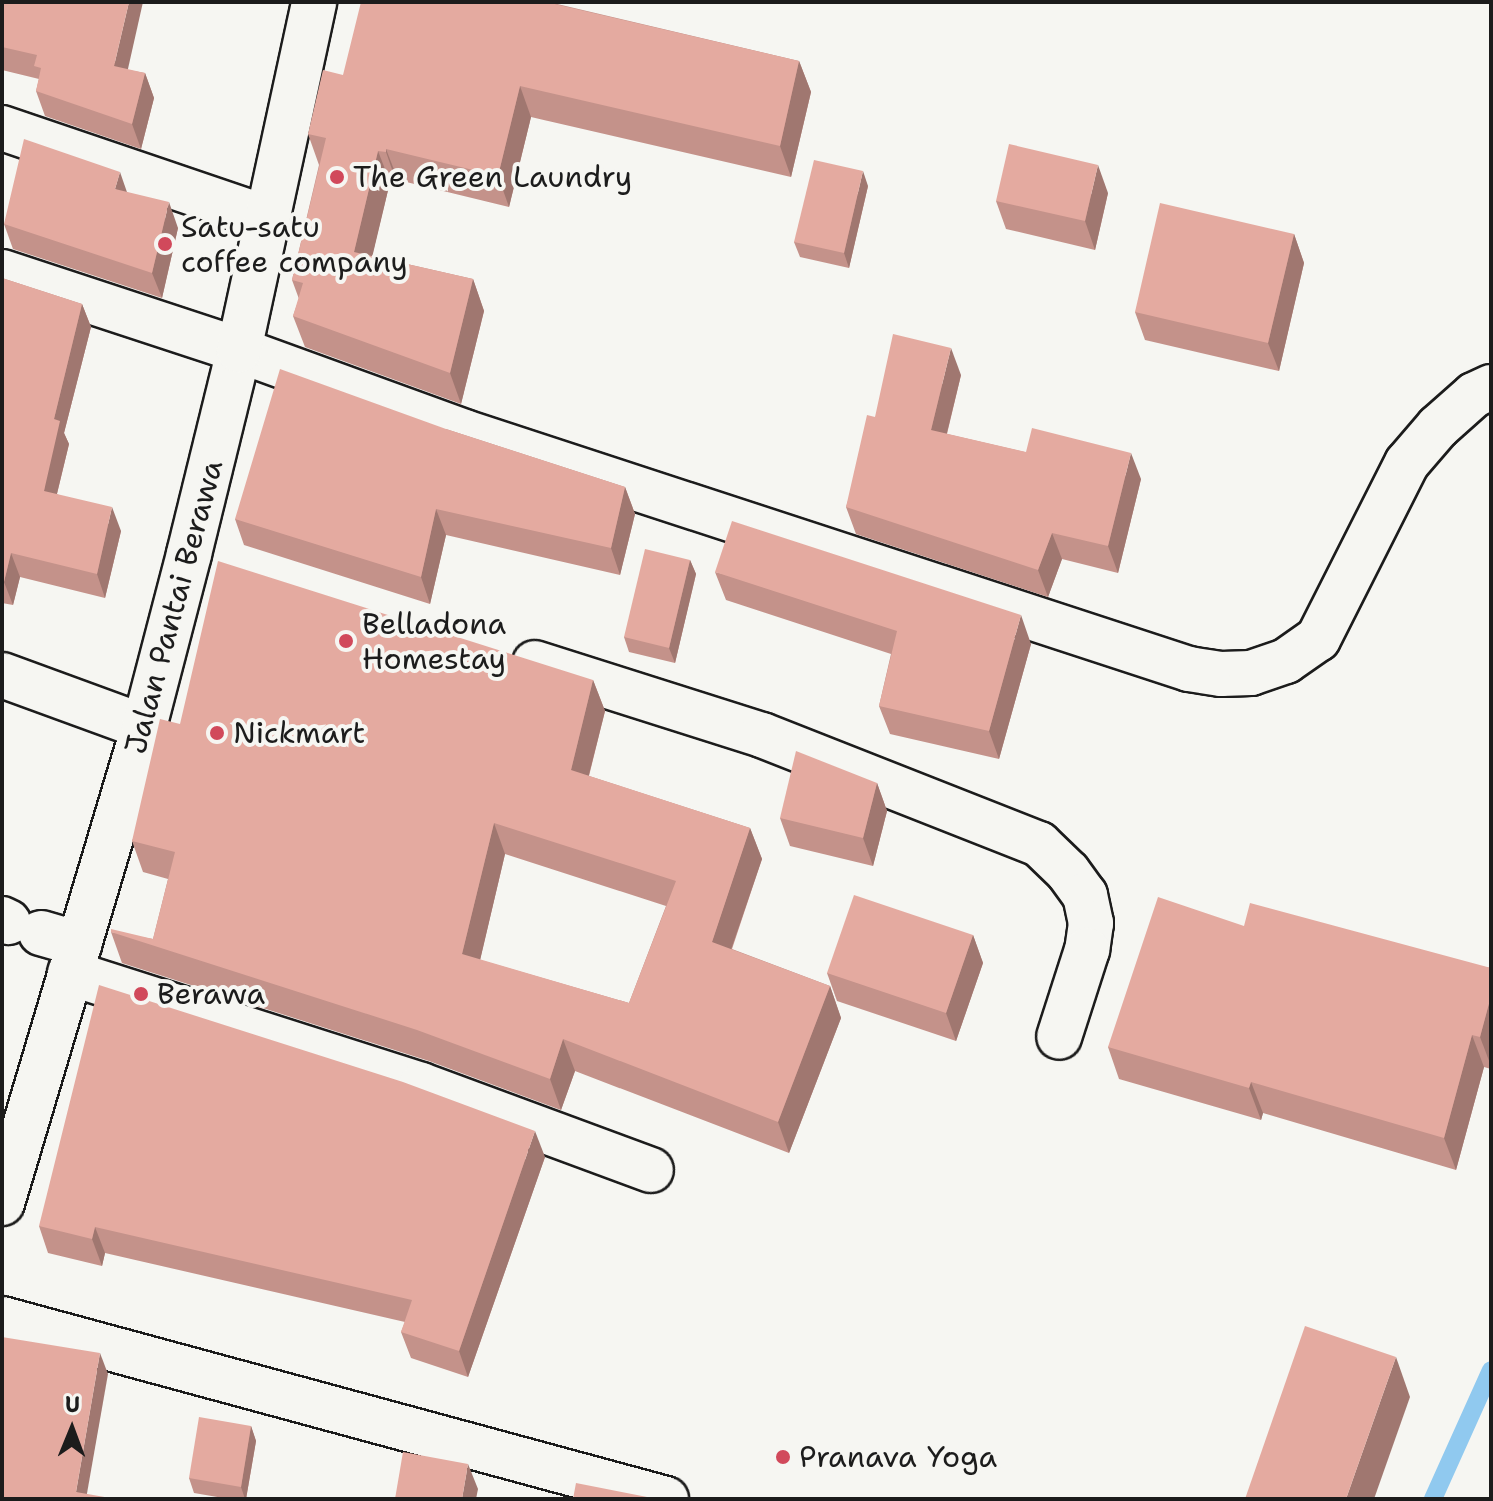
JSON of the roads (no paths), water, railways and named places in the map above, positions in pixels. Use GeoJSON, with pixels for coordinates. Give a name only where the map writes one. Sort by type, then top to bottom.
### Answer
{"type":"FeatureCollection","features":[{"type":"Feature","properties":{"kind":"street","name":"Jalan Pantai Berawa"},"geometry":{"type":"LineString","coordinates":[[2,1203],[40,938],[144,727],[239,350],[314,2]]}},
{"type":"Feature","properties":{"kind":"street"},"geometry":{"type":"LineString","coordinates":[[2,128],[266,218]]}},
{"type":"Feature","properties":{"kind":"street"},"geometry":{"type":"LineString","coordinates":[[2,272],[239,350],[464,432],[1189,669],[1221,674],[1251,673],[1286,661],[1318,639],[1407,463],[1438,427],[1474,395],[1491,387]]}},
{"type":"Feature","properties":{"kind":"street"},"geometry":{"type":"LineString","coordinates":[[189,554],[235,569]]}},
{"type":"Feature","properties":{"kind":"street"},"geometry":{"type":"LineString","coordinates":[[491,649],[762,735],[1039,844],[1068,872],[1085,895],[1091,923],[1087,950],[1059,1037]]}},
{"type":"Feature","properties":{"kind":"street"},"geometry":{"type":"LineString","coordinates":[[2,675],[144,727]]}},
{"type":"Feature","properties":{"kind":"street"},"geometry":{"type":"LineString","coordinates":[[40,938],[651,1170]]}},
{"type":"Feature","properties":{"kind":"street"},"geometry":{"type":"LineString","coordinates":[[2,1319],[666,1499]]}},
{"type":"Feature","properties":{"kind":"waterway"},"geometry":{"type":"LineString","coordinates":[[1433,1499],[1491,1370]]}},
{"type":"Feature","properties":{"kind":"place","name":"The Green Laundry"},"geometry":{"type":"Point","coordinates":[337,177]}},
{"type":"Feature","properties":{"kind":"place","name":"Satu-satu coffee company"},"geometry":{"type":"Point","coordinates":[165,244]}},
{"type":"Feature","properties":{"kind":"place","name":"Belladona Homestay"},"geometry":{"type":"Point","coordinates":[346,641]}},
{"type":"Feature","properties":{"kind":"place","name":"Nickmart"},"geometry":{"type":"Point","coordinates":[217,733]}},
{"type":"Feature","properties":{"kind":"place","name":"Berawa"},"geometry":{"type":"Point","coordinates":[141,994]}},
{"type":"Feature","properties":{"kind":"place","name":"Pranava Yoga"},"geometry":{"type":"Point","coordinates":[783,1457]}}]}
